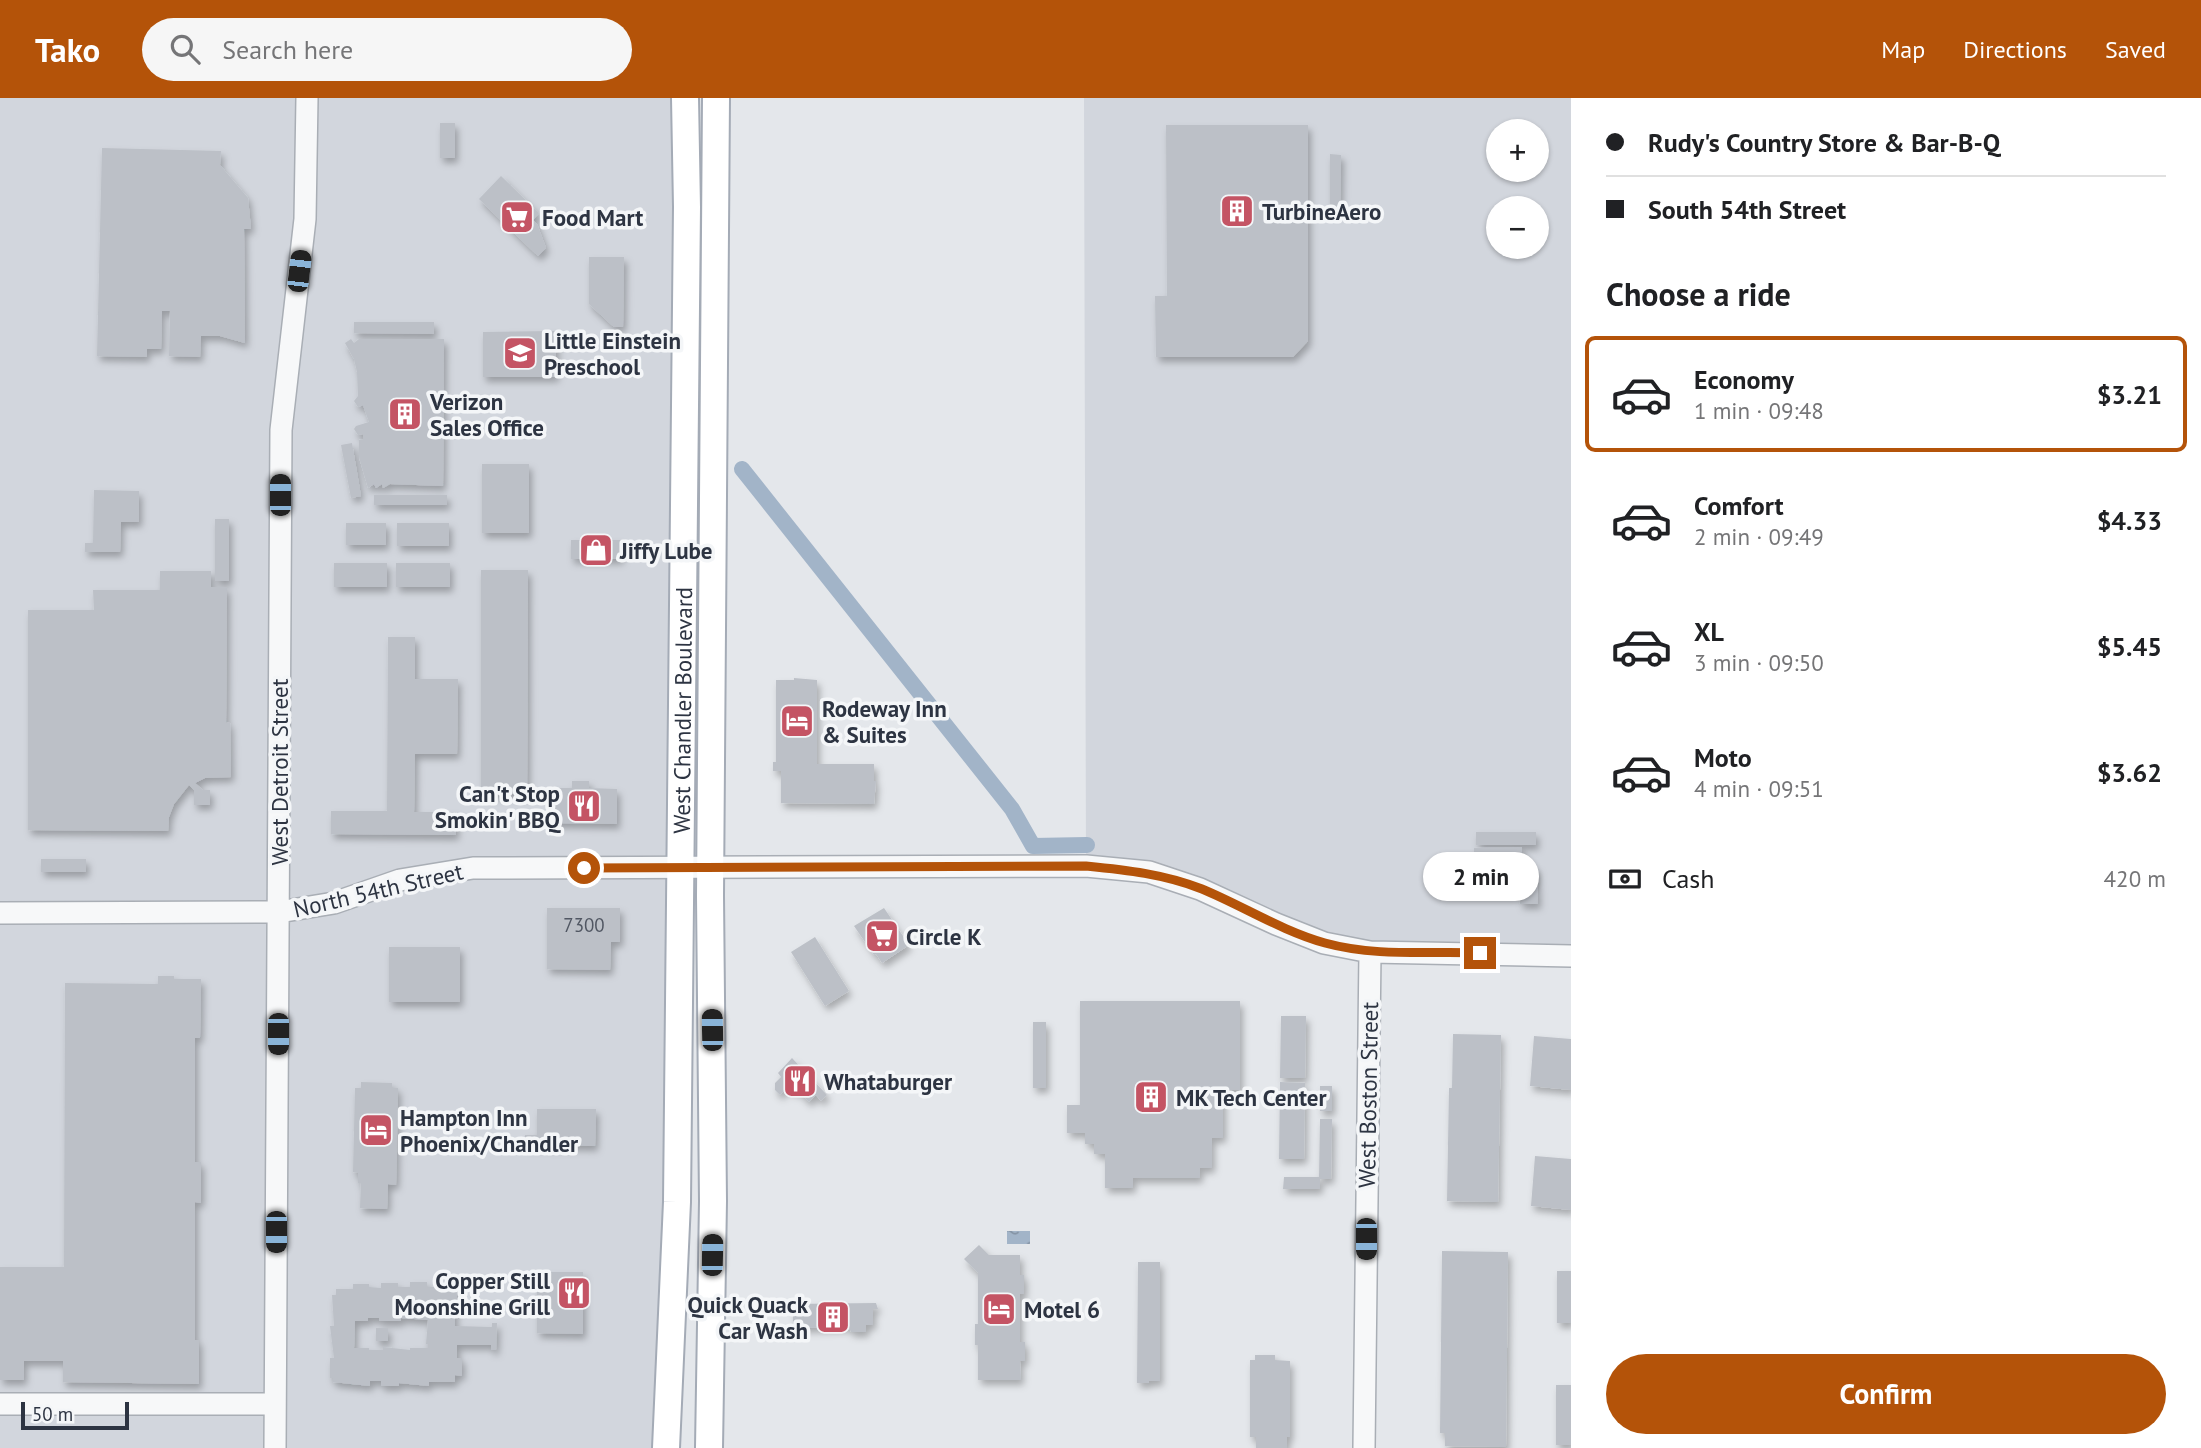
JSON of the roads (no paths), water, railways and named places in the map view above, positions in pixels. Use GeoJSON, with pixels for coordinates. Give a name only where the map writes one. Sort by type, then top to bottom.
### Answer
{"type":"FeatureCollection","features":[{"type":"Feature","properties":{"kind":"main road","name":"West Chandler Boulevard"},"geometry":{"type":"LineString","coordinates":[[666,1448],[677,1202],[687,219],[685,98]]}},
{"type":"Feature","properties":{"kind":"main road","name":"West Chandler Boulevard"},"geometry":{"type":"LineString","coordinates":[[709,1448],[713,1201],[710,867],[716,98]]}},
{"type":"Feature","properties":{"kind":"main road"},"geometry":{"type":"LineString","coordinates":[[684,478],[697,498],[698,542],[714,572]]}},
{"type":"Feature","properties":{"kind":"street","name":"West Detroit Street"},"geometry":{"type":"LineString","coordinates":[[275,1448],[281,430],[304,219],[307,98]]}},
{"type":"Feature","properties":{"kind":"street","name":"North 54th Street"},"geometry":{"type":"LineString","coordinates":[[0,913],[279,912],[334,903],[400,880],[473,869],[1066,866],[1149,872],[1200,889],[1324,943],[1370,952],[1571,956]]}},
{"type":"Feature","properties":{"kind":"street","name":"West Boston Street"},"geometry":{"type":"LineString","coordinates":[[1364,1448],[1370,952]]}},
{"type":"Feature","properties":{"kind":"street"},"geometry":{"type":"LineString","coordinates":[[0,1404],[275,1404]]}},
{"type":"Feature","properties":{"kind":"water"},"geometry":{"type":"Polygon","coordinates":[[[1007,1231],[1030,1231],[1030,1244],[1007,1244],[1007,1231]]]}},
{"type":"Feature","properties":{"kind":"waterway"},"geometry":{"type":"LineString","coordinates":[[742,469],[1012,809],[1033,846],[1087,845]]}},
{"type":"Feature","properties":{"kind":"place","name":"TurbineAero"},"geometry":{"type":"Point","coordinates":[1237,211]}},
{"type":"Feature","properties":{"kind":"place","name":"Food Mart"},"geometry":{"type":"Point","coordinates":[517,217]}},
{"type":"Feature","properties":{"kind":"place","name":"Little Einstein Preschool"},"geometry":{"type":"Point","coordinates":[520,353]}},
{"type":"Feature","properties":{"kind":"place","name":"Verizon Sales Office"},"geometry":{"type":"Point","coordinates":[405,414]}},
{"type":"Feature","properties":{"kind":"place","name":"Jiffy Lube"},"geometry":{"type":"Point","coordinates":[596,550]}},
{"type":"Feature","properties":{"kind":"place","name":"Rodeway Inn & Suites"},"geometry":{"type":"Point","coordinates":[797,721]}},
{"type":"Feature","properties":{"kind":"place","name":"Can't Stop Smokin' BBQ"},"geometry":{"type":"Point","coordinates":[584,806]}},
{"type":"Feature","properties":{"kind":"place","name":"Circle K"},"geometry":{"type":"Point","coordinates":[882,936]}},
{"type":"Feature","properties":{"kind":"place","name":"Whataburger"},"geometry":{"type":"Point","coordinates":[800,1081]}},
{"type":"Feature","properties":{"kind":"place","name":"MK Tech Center"},"geometry":{"type":"Point","coordinates":[1151,1097]}},
{"type":"Feature","properties":{"kind":"place","name":"Hampton Inn Phoenix/Chandler"},"geometry":{"type":"Point","coordinates":[376,1130]}},
{"type":"Feature","properties":{"kind":"place","name":"Copper Still Moonshine Grill"},"geometry":{"type":"Point","coordinates":[574,1293]}},
{"type":"Feature","properties":{"kind":"place","name":"Motel 6"},"geometry":{"type":"Point","coordinates":[999,1309]}},
{"type":"Feature","properties":{"kind":"place","name":"Quick Quack Car Wash"},"geometry":{"type":"Point","coordinates":[833,1317]}}]}
